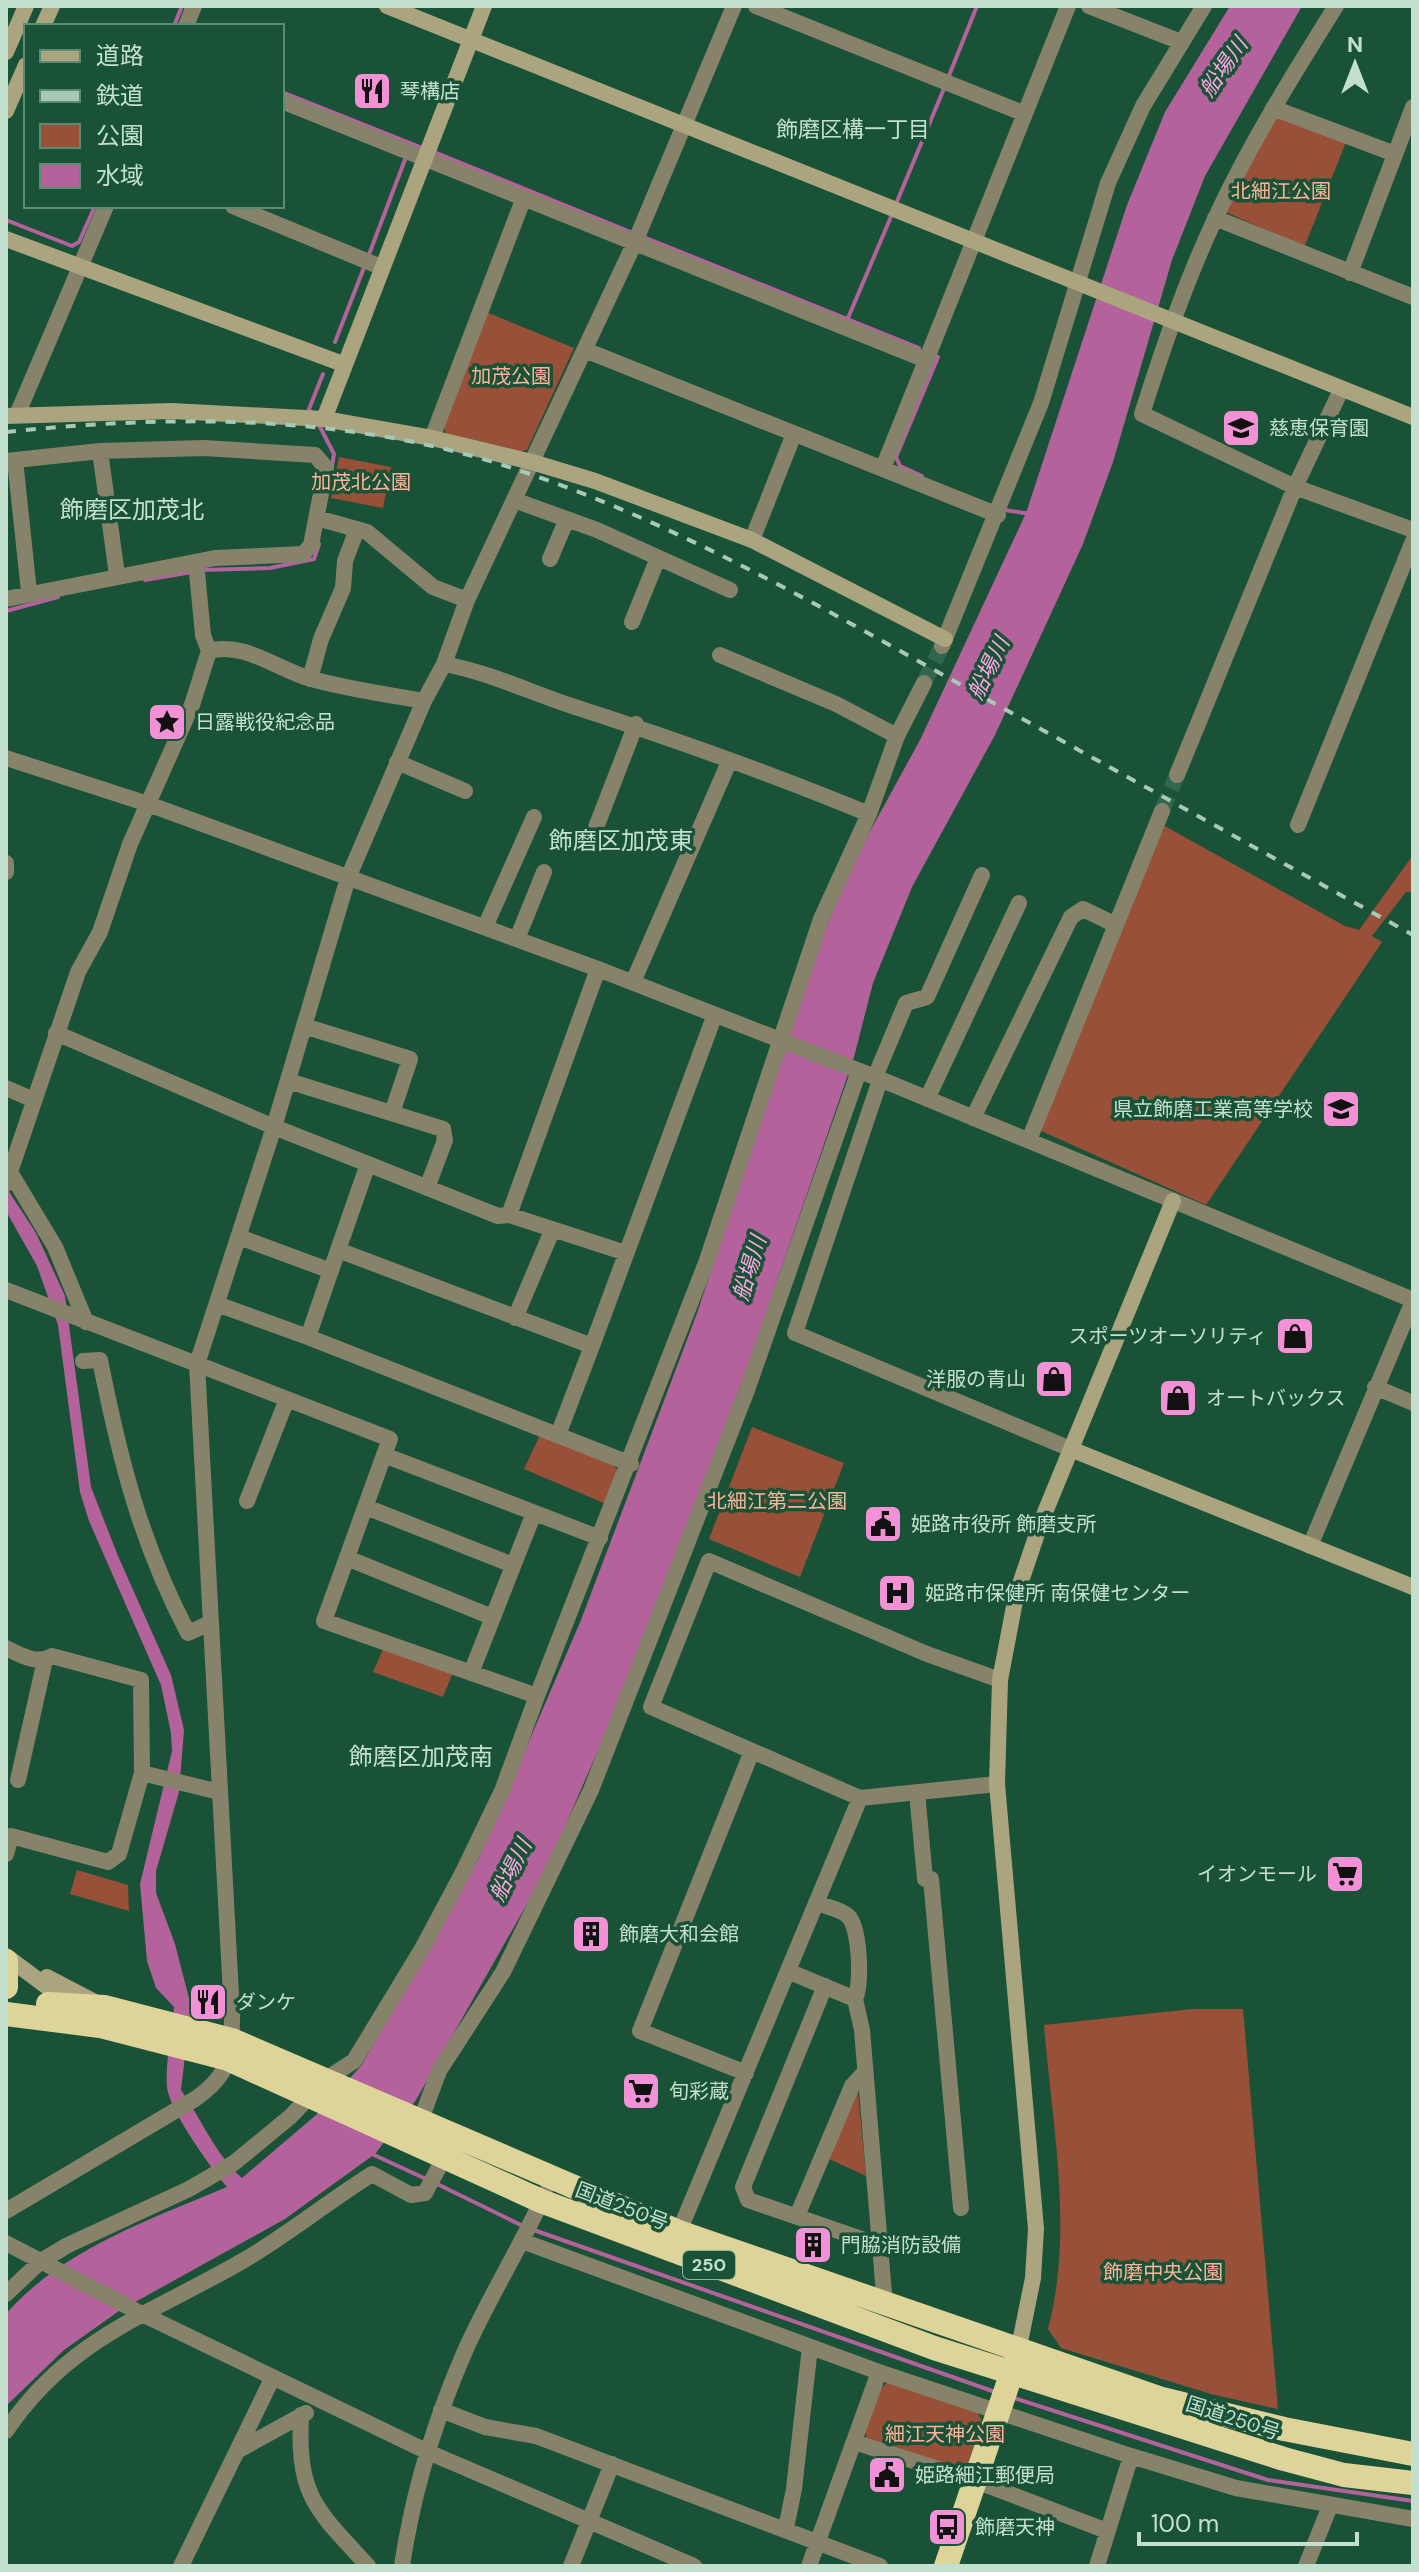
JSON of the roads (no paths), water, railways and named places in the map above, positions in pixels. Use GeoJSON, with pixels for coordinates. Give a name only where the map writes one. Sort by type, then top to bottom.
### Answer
{"type":"FeatureCollection","features":[{"type":"Feature","properties":{"kind":"highway"},"geometry":{"type":"LineString","coordinates":[[6,1958],[6,1987]]}},
{"type":"Feature","properties":{"kind":"highway","name":"国道250号"},"geometry":{"type":"LineString","coordinates":[[6,2003],[72,2005],[220,2047],[417,2130],[542,2199]]}},
{"type":"Feature","properties":{"kind":"highway","name":"国道250号"},"geometry":{"type":"LineString","coordinates":[[6,2014],[102,2016]]}},
{"type":"Feature","properties":{"kind":"highway","name":"国道250号"},"geometry":{"type":"LineString","coordinates":[[417,2130],[440,2164],[675,2242],[885,2306],[1008,2386],[1162,2399],[1284,2429],[1413,2454]]}},
{"type":"Feature","properties":{"kind":"highway","name":"国道250号"},"geometry":{"type":"LineString","coordinates":[[675,2242],[934,2348],[1008,2386],[1344,2475],[1413,2483]]}},
{"type":"Feature","properties":{"kind":"highway"},"geometry":{"type":"LineString","coordinates":[[946,2566],[1008,2386]]}},
{"type":"Feature","properties":{"kind":"street"},"geometry":{"type":"LineString","coordinates":[[6,52],[26,6]]}},
{"type":"Feature","properties":{"kind":"street"},"geometry":{"type":"LineString","coordinates":[[387,6],[1413,417]]}},
{"type":"Feature","properties":{"kind":"street"},"geometry":{"type":"LineString","coordinates":[[324,419],[484,6]]}},
{"type":"Feature","properties":{"kind":"street"},"geometry":{"type":"LineString","coordinates":[[6,2211],[173,2113],[218,2083],[219,1792],[197,1364],[274,1127],[348,878],[424,701],[444,664],[467,600],[686,127],[734,6]]}},
{"type":"Feature","properties":{"kind":"street"},"geometry":{"type":"LineString","coordinates":[[756,6],[1025,114]]}},
{"type":"Feature","properties":{"kind":"street"},"geometry":{"type":"LineString","coordinates":[[883,468],[1068,6]]}},
{"type":"Feature","properties":{"kind":"street"},"geometry":{"type":"LineString","coordinates":[[1089,6],[1181,42]]}},
{"type":"Feature","properties":{"kind":"street"},"geometry":{"type":"LineString","coordinates":[[105,208],[11,416],[172,411],[324,419],[432,438],[532,462],[595,481],[752,540],[943,642],[998,515],[1041,403],[1108,183],[1143,106],[1204,6]]}},
{"type":"Feature","properties":{"kind":"street"},"geometry":{"type":"LineString","coordinates":[[1336,6],[1273,108],[1215,218],[1172,321],[1142,414],[1295,487],[1413,530]]}},
{"type":"Feature","properties":{"kind":"street"},"geometry":{"type":"LineString","coordinates":[[6,111],[24,70]]}},
{"type":"Feature","properties":{"kind":"street"},"geometry":{"type":"LineString","coordinates":[[284,102],[926,360]]}},
{"type":"Feature","properties":{"kind":"street"},"geometry":{"type":"LineString","coordinates":[[1350,273],[1413,107]]}},
{"type":"Feature","properties":{"kind":"street"},"geometry":{"type":"LineString","coordinates":[[1273,108],[1395,154]]}},
{"type":"Feature","properties":{"kind":"street"},"geometry":{"type":"LineString","coordinates":[[432,438],[523,200]]}},
{"type":"Feature","properties":{"kind":"street"},"geometry":{"type":"LineString","coordinates":[[238,208],[381,267]]}},
{"type":"Feature","properties":{"kind":"street"},"geometry":{"type":"LineString","coordinates":[[1215,218],[1413,297]]}},
{"type":"Feature","properties":{"kind":"street"},"geometry":{"type":"LineString","coordinates":[[6,239],[343,364]]}},
{"type":"Feature","properties":{"kind":"street"},"geometry":{"type":"LineString","coordinates":[[585,350],[998,515]]}},
{"type":"Feature","properties":{"kind":"street"},"geometry":{"type":"LineString","coordinates":[[1177,775],[1295,487],[1341,390]]}},
{"type":"Feature","properties":{"kind":"street"},"geometry":{"type":"LineString","coordinates":[[752,540],[794,434]]}},
{"type":"Feature","properties":{"kind":"street"},"geometry":{"type":"LineString","coordinates":[[6,599],[29,592],[303,554],[311,545],[326,468],[315,455],[204,448],[100,451],[10,460],[29,592]]}},
{"type":"Feature","properties":{"kind":"street"},"geometry":{"type":"LineString","coordinates":[[100,451],[126,579]]}},
{"type":"Feature","properties":{"kind":"street"},"geometry":{"type":"LineString","coordinates":[[514,500],[567,519],[730,590]]}},
{"type":"Feature","properties":{"kind":"street"},"geometry":{"type":"LineString","coordinates":[[317,518],[356,532],[367,532],[433,587],[467,600]]}},
{"type":"Feature","properties":{"kind":"street"},"geometry":{"type":"LineString","coordinates":[[550,559],[567,519]]}},
{"type":"Feature","properties":{"kind":"street"},"geometry":{"type":"LineString","coordinates":[[310,679],[321,639],[343,588],[345,561],[356,532]]}},
{"type":"Feature","properties":{"kind":"street"},"geometry":{"type":"LineString","coordinates":[[1298,825],[1413,541]]}},
{"type":"Feature","properties":{"kind":"street"},"geometry":{"type":"LineString","coordinates":[[632,622],[658,558]]}},
{"type":"Feature","properties":{"kind":"street"},"geometry":{"type":"LineString","coordinates":[[86,1322],[55,1247],[7,1174],[78,972],[100,932],[130,844],[192,705],[209,651],[203,635],[197,569]]}},
{"type":"Feature","properties":{"kind":"street"},"geometry":{"type":"LineString","coordinates":[[209,651],[217,648],[250,653],[310,679],[424,701]]}},
{"type":"Feature","properties":{"kind":"street"},"geometry":{"type":"LineString","coordinates":[[720,655],[836,704],[897,736]]}},
{"type":"Feature","properties":{"kind":"street"},"geometry":{"type":"LineString","coordinates":[[444,664],[480,671],[530,692],[636,724],[869,814]]}},
{"type":"Feature","properties":{"kind":"street"},"geometry":{"type":"LineString","coordinates":[[6,2294],[41,2261],[234,2163],[291,2116],[318,2087],[361,2053],[422,1949],[502,1791],[631,1464],[706,1263],[782,1044],[821,919],[869,814],[897,736],[924,683]]}},
{"type":"Feature","properties":{"kind":"street"},"geometry":{"type":"LineString","coordinates":[[590,843],[636,724]]}},
{"type":"Feature","properties":{"kind":"street"},"geometry":{"type":"LineString","coordinates":[[6,758],[148,804],[633,982],[714,1017],[1029,1140],[1413,1301],[1310,1546]]}},
{"type":"Feature","properties":{"kind":"street"},"geometry":{"type":"LineString","coordinates":[[397,762],[465,791]]}},
{"type":"Feature","properties":{"kind":"street"},"geometry":{"type":"LineString","coordinates":[[633,982],[729,762]]}},
{"type":"Feature","properties":{"kind":"street"},"geometry":{"type":"LineString","coordinates":[[1029,1140],[1162,811]]}},
{"type":"Feature","properties":{"kind":"street"},"geometry":{"type":"LineString","coordinates":[[485,927],[534,817]]}},
{"type":"Feature","properties":{"kind":"street"},"geometry":{"type":"LineString","coordinates":[[6,863],[6,872]]}},
{"type":"Feature","properties":{"kind":"street"},"geometry":{"type":"LineString","coordinates":[[517,939],[531,888],[544,872]]}},
{"type":"Feature","properties":{"kind":"street"},"geometry":{"type":"LineString","coordinates":[[417,2130],[439,2071],[503,1972],[591,1790],[871,1076],[906,1003],[927,997],[982,875]]}},
{"type":"Feature","properties":{"kind":"street"},"geometry":{"type":"LineString","coordinates":[[927,1099],[1019,903]]}},
{"type":"Feature","properties":{"kind":"street"},"geometry":{"type":"LineString","coordinates":[[973,1118],[1071,917],[1083,909],[1116,925]]}},
{"type":"Feature","properties":{"kind":"street"},"geometry":{"type":"LineString","coordinates":[[509,1215],[598,969]]}},
{"type":"Feature","properties":{"kind":"street"},"geometry":{"type":"LineString","coordinates":[[558,1435],[714,1017]]}},
{"type":"Feature","properties":{"kind":"street"},"geometry":{"type":"LineString","coordinates":[[304,1026],[410,1059],[392,1113]]}},
{"type":"Feature","properties":{"kind":"street"},"geometry":{"type":"LineString","coordinates":[[56,1033],[274,1127],[498,1216],[509,1215],[626,1253]]}},
{"type":"Feature","properties":{"kind":"street"},"geometry":{"type":"LineString","coordinates":[[871,1076],[795,1333],[1073,1450],[1413,1587]]}},
{"type":"Feature","properties":{"kind":"street"},"geometry":{"type":"LineString","coordinates":[[288,1081],[443,1129],[445,1140],[427,1188]]}},
{"type":"Feature","properties":{"kind":"street"},"geometry":{"type":"LineString","coordinates":[[6,1088],[34,1100]]}},
{"type":"Feature","properties":{"kind":"street"},"geometry":{"type":"LineString","coordinates":[[308,1337],[368,1164]]}},
{"type":"Feature","properties":{"kind":"street"},"geometry":{"type":"LineString","coordinates":[[1008,2386],[1033,2278],[1036,2229],[997,1784],[1000,1680],[1016,1596],[1041,1522],[1173,1201]]}},
{"type":"Feature","properties":{"kind":"street"},"geometry":{"type":"LineString","coordinates":[[515,1318],[552,1231]]}},
{"type":"Feature","properties":{"kind":"street"},"geometry":{"type":"LineString","coordinates":[[239,1237],[331,1271]]}},
{"type":"Feature","properties":{"kind":"street"},"geometry":{"type":"LineString","coordinates":[[338,1250],[592,1346]]}},
{"type":"Feature","properties":{"kind":"street"},"geometry":{"type":"LineString","coordinates":[[6,1290],[390,1439],[324,1621],[537,1696]]}},
{"type":"Feature","properties":{"kind":"street"},"geometry":{"type":"LineString","coordinates":[[217,1304],[631,1464]]}},
{"type":"Feature","properties":{"kind":"street"},"geometry":{"type":"LineString","coordinates":[[83,1361],[100,1360],[114,1438],[130,1497],[168,1594],[188,1633],[210,1623]]}},
{"type":"Feature","properties":{"kind":"street"},"geometry":{"type":"LineString","coordinates":[[1375,1387],[1413,1403]]}},
{"type":"Feature","properties":{"kind":"street"},"geometry":{"type":"LineString","coordinates":[[247,1501],[287,1399]]}},
{"type":"Feature","properties":{"kind":"street"},"geometry":{"type":"LineString","coordinates":[[384,1455],[600,1538]]}},
{"type":"Feature","properties":{"kind":"street"},"geometry":{"type":"LineString","coordinates":[[366,1507],[513,1565]]}},
{"type":"Feature","properties":{"kind":"street"},"geometry":{"type":"LineString","coordinates":[[471,1673],[534,1513]]}},
{"type":"Feature","properties":{"kind":"street"},"geometry":{"type":"LineString","coordinates":[[347,1558],[492,1617]]}},
{"type":"Feature","properties":{"kind":"street"},"geometry":{"type":"LineString","coordinates":[[997,1784],[860,1798],[651,1707],[709,1561],[927,1654],[1000,1680]]}},
{"type":"Feature","properties":{"kind":"street"},"geometry":{"type":"LineString","coordinates":[[6,1648],[25,1658],[45,1660],[52,1656],[141,1680],[142,1773],[119,1854],[108,1862],[11,1836],[6,1854]]}},
{"type":"Feature","properties":{"kind":"street"},"geometry":{"type":"LineString","coordinates":[[18,1780],[45,1660]]}},
{"type":"Feature","properties":{"kind":"street"},"geometry":{"type":"LineString","coordinates":[[746,2073],[640,2031],[752,1751]]}},
{"type":"Feature","properties":{"kind":"street"},"geometry":{"type":"LineString","coordinates":[[142,1773],[219,1792]]}},
{"type":"Feature","properties":{"kind":"street"},"geometry":{"type":"LineString","coordinates":[[917,1792],[925,1879],[931,1879],[961,2208]]}},
{"type":"Feature","properties":{"kind":"street"},"geometry":{"type":"LineString","coordinates":[[675,2242],[860,1798]]}},
{"type":"Feature","properties":{"kind":"street"},"geometry":{"type":"LineString","coordinates":[[817,1903],[847,1915],[855,1928],[860,1988],[855,1999],[862,2030],[885,2306]]}},
{"type":"Feature","properties":{"kind":"street"},"geometry":{"type":"LineString","coordinates":[[6,1958],[72,2005]]}},
{"type":"Feature","properties":{"kind":"street"},"geometry":{"type":"LineString","coordinates":[[6,1958],[102,2016]]}},
{"type":"Feature","properties":{"kind":"street"},"geometry":{"type":"LineString","coordinates":[[790,1972],[855,1999]]}},
{"type":"Feature","properties":{"kind":"street"},"geometry":{"type":"LineString","coordinates":[[825,1986],[743,2187],[748,2200],[879,2245]]}},
{"type":"Feature","properties":{"kind":"street"},"geometry":{"type":"LineString","coordinates":[[797,2216],[852,2086],[864,2073]]}},
{"type":"Feature","properties":{"kind":"street"},"geometry":{"type":"LineString","coordinates":[[6,2431],[69,2362],[140,2313],[262,2250],[372,2174],[411,2195],[425,2193],[440,2164]]}},
{"type":"Feature","properties":{"kind":"street"},"geometry":{"type":"LineString","coordinates":[[402,2566],[411,2503],[441,2410],[466,2349],[542,2199]]}},
{"type":"Feature","properties":{"kind":"street"},"geometry":{"type":"LineString","coordinates":[[523,2238],[879,2372],[1008,2386],[1131,2456],[1236,2488],[1413,2519]]}},
{"type":"Feature","properties":{"kind":"street"},"geometry":{"type":"LineString","coordinates":[[6,2243],[140,2313],[428,2452],[690,2565]]}},
{"type":"Feature","properties":{"kind":"street"},"geometry":{"type":"LineString","coordinates":[[786,2528],[794,2489],[810,2347]]}},
{"type":"Feature","properties":{"kind":"street"},"geometry":{"type":"LineString","coordinates":[[809,2566],[879,2372]]}},
{"type":"Feature","properties":{"kind":"street"},"geometry":{"type":"LineString","coordinates":[[184,2565],[273,2377]]}},
{"type":"Feature","properties":{"kind":"street"},"geometry":{"type":"LineString","coordinates":[[237,2451],[325,2403]]}},
{"type":"Feature","properties":{"kind":"street"},"geometry":{"type":"LineString","coordinates":[[441,2410],[485,2427],[536,2436],[819,2540],[880,2566]]}},
{"type":"Feature","properties":{"kind":"street"},"geometry":{"type":"LineString","coordinates":[[301,2415],[299,2453],[310,2497],[316,2509],[368,2566]]}},
{"type":"Feature","properties":{"kind":"street"},"geometry":{"type":"LineString","coordinates":[[854,2442],[976,2481],[1107,2531]]}},
{"type":"Feature","properties":{"kind":"street"},"geometry":{"type":"LineString","coordinates":[[1097,2566],[1131,2456]]}},
{"type":"Feature","properties":{"kind":"street"},"geometry":{"type":"LineString","coordinates":[[571,2566],[612,2464]]}},
{"type":"Feature","properties":{"kind":"street"},"geometry":{"type":"LineString","coordinates":[[1306,2566],[1330,2506]]}},
{"type":"Feature","properties":{"kind":"water","name":"船場川"},"geometry":{"type":"Polygon","coordinates":[[[1230,6],[1302,6],[1205,176],[1172,260],[1113,462],[1083,544],[995,735],[912,887],[873,983],[854,1057],[748,1365],[620,1700],[545,1872],[416,2100],[375,2154],[285,2219],[119,2311],[64,2350],[6,2406],[6,2314],[28,2291],[80,2254],[109,2238],[227,2187],[192,2138],[169,2097],[167,2067],[174,2007],[156,1988],[147,1961],[140,1884],[172,1751],[161,1685],[89,1521],[80,1492],[58,1325],[37,1266],[6,1211],[6,1187],[36,1233],[65,1296],[91,1487],[171,1675],[184,1730],[179,1792],[156,1871],[156,1893],[175,1944],[191,2006],[181,2090],[216,2148],[242,2178],[316,2115],[361,2066],[478,1860],[581,1620],[696,1316],[826,928],[857,855],[920,740],[1026,513],[1127,205],[1165,112],[1230,6]]]}},
{"type":"Feature","properties":{"kind":"waterway"},"geometry":{"type":"LineString","coordinates":[[175,24],[182,6]]}},
{"type":"Feature","properties":{"kind":"waterway"},"geometry":{"type":"LineString","coordinates":[[948,78],[977,6]]}},
{"type":"Feature","properties":{"kind":"waterway"},"geometry":{"type":"LineString","coordinates":[[896,204],[945,86]]}},
{"type":"Feature","properties":{"kind":"waterway"},"geometry":{"type":"LineString","coordinates":[[284,93],[425,149]]}},
{"type":"Feature","properties":{"kind":"waterway"},"geometry":{"type":"LineString","coordinates":[[434,152],[633,233]]}},
{"type":"Feature","properties":{"kind":"waterway"},"geometry":{"type":"LineString","coordinates":[[368,257],[406,157]]}},
{"type":"Feature","properties":{"kind":"waterway"},"geometry":{"type":"LineString","coordinates":[[6,220],[72,246],[79,242],[94,208]]}},
{"type":"Feature","properties":{"kind":"waterway"},"geometry":{"type":"LineString","coordinates":[[848,318],[893,212]]}},
{"type":"Feature","properties":{"kind":"waterway"},"geometry":{"type":"LineString","coordinates":[[641,236],[919,348]]}},
{"type":"Feature","properties":{"kind":"waterway"},"geometry":{"type":"LineString","coordinates":[[335,342],[365,265]]}},
{"type":"Feature","properties":{"kind":"waterway"},"geometry":{"type":"LineString","coordinates":[[922,476],[900,466],[896,457],[938,357],[934,355]]}},
{"type":"Feature","properties":{"kind":"waterway"},"geometry":{"type":"LineString","coordinates":[[311,412],[309,409],[323,374]]}},
{"type":"Feature","properties":{"kind":"waterway"},"geometry":{"type":"LineString","coordinates":[[318,423],[334,454],[332,466]]}},
{"type":"Feature","properties":{"kind":"waterway"},"geometry":{"type":"LineString","coordinates":[[1004,510],[1031,514]]}},
{"type":"Feature","properties":{"kind":"waterway"},"geometry":{"type":"LineString","coordinates":[[200,570],[270,568],[314,559],[319,544]]}},
{"type":"Feature","properties":{"kind":"waterway"},"geometry":{"type":"LineString","coordinates":[[145,580],[192,572]]}},
{"type":"Feature","properties":{"kind":"waterway"},"geometry":{"type":"LineString","coordinates":[[6,611],[58,597]]}},
{"type":"Feature","properties":{"kind":"waterway"},"geometry":{"type":"LineString","coordinates":[[372,2154],[426,2179]]}},
{"type":"Feature","properties":{"kind":"waterway"},"geometry":{"type":"LineString","coordinates":[[433,2182],[523,2226]]}},
{"type":"Feature","properties":{"kind":"waterway"},"geometry":{"type":"LineString","coordinates":[[531,2229],[998,2393]]}},
{"type":"Feature","properties":{"kind":"waterway"},"geometry":{"type":"LineString","coordinates":[[1014,2398],[1268,2480],[1413,2501]]}},
{"type":"Feature","properties":{"kind":"tunnel"},"geometry":{"type":"LineString","coordinates":[[924,683],[942,646]]}},
{"type":"Feature","properties":{"kind":"tunnel"},"geometry":{"type":"LineString","coordinates":[[1162,811],[1177,775]]}},
{"type":"Feature","properties":{"kind":"railway"},"geometry":{"type":"LineString","coordinates":[[6,432],[190,421],[312,427],[433,446],[555,483],[675,533],[792,592],[1413,935]]}},
{"type":"Feature","properties":{"kind":"place","name":"琴構店"},"geometry":{"type":"Point","coordinates":[372,91]}},
{"type":"Feature","properties":{"kind":"place","name":"慈恵保育園"},"geometry":{"type":"Point","coordinates":[1241,428]}},
{"type":"Feature","properties":{"kind":"place","name":"日露戦役紀念品"},"geometry":{"type":"Point","coordinates":[167,722]}},
{"type":"Feature","properties":{"kind":"place","name":"県立飾磨工業高等学校"},"geometry":{"type":"Point","coordinates":[1341,1109]}},
{"type":"Feature","properties":{"kind":"place","name":"スポーツオーソリティ"},"geometry":{"type":"Point","coordinates":[1295,1336]}},
{"type":"Feature","properties":{"kind":"place","name":"洋服の青山"},"geometry":{"type":"Point","coordinates":[1054,1379]}},
{"type":"Feature","properties":{"kind":"place","name":"オートバックス"},"geometry":{"type":"Point","coordinates":[1178,1398]}},
{"type":"Feature","properties":{"kind":"place","name":"姫路市役所 飾磨支所"},"geometry":{"type":"Point","coordinates":[883,1524]}},
{"type":"Feature","properties":{"kind":"place","name":"姫路市保健所 南保健センター"},"geometry":{"type":"Point","coordinates":[897,1593]}},
{"type":"Feature","properties":{"kind":"place","name":"イオンモール"},"geometry":{"type":"Point","coordinates":[1345,1874]}},
{"type":"Feature","properties":{"kind":"place","name":"飾磨大和会館"},"geometry":{"type":"Point","coordinates":[591,1934]}},
{"type":"Feature","properties":{"kind":"place","name":"ダンケ"},"geometry":{"type":"Point","coordinates":[208,2002]}},
{"type":"Feature","properties":{"kind":"place","name":"旬彩蔵"},"geometry":{"type":"Point","coordinates":[641,2091]}},
{"type":"Feature","properties":{"kind":"place","name":"門脇消防設備"},"geometry":{"type":"Point","coordinates":[813,2245]}},
{"type":"Feature","properties":{"kind":"place","name":"姫路細江郵便局"},"geometry":{"type":"Point","coordinates":[887,2475]}},
{"type":"Feature","properties":{"kind":"place","name":"飾磨天神"},"geometry":{"type":"Point","coordinates":[947,2527]}},
{"type":"Feature","properties":{"kind":"district","name":"飾磨区構一丁目"},"geometry":{"type":"Point","coordinates":[853,129]}},
{"type":"Feature","properties":{"kind":"district","name":"飾磨区加茂北"},"geometry":{"type":"Point","coordinates":[132,510]}},
{"type":"Feature","properties":{"kind":"district","name":"飾磨区加茂東"},"geometry":{"type":"Point","coordinates":[621,841]}},
{"type":"Feature","properties":{"kind":"district","name":"飾磨区加茂南"},"geometry":{"type":"Point","coordinates":[421,1757]}},
{"type":"Feature","properties":{"kind":"park label","name":"北細江公園"},"geometry":{"type":"Point","coordinates":[1281,191]}},
{"type":"Feature","properties":{"kind":"park label","name":"加茂公園"},"geometry":{"type":"Point","coordinates":[511,376]}},
{"type":"Feature","properties":{"kind":"park label","name":"加茂北公園"},"geometry":{"type":"Point","coordinates":[361,482]}},
{"type":"Feature","properties":{"kind":"park label","name":"北細江第二公園"},"geometry":{"type":"Point","coordinates":[777,1501]}},
{"type":"Feature","properties":{"kind":"park label","name":"飾磨中央公園"},"geometry":{"type":"Point","coordinates":[1163,2272]}},
{"type":"Feature","properties":{"kind":"park label","name":"細江天神公園"},"geometry":{"type":"Point","coordinates":[945,2434]}}]}
